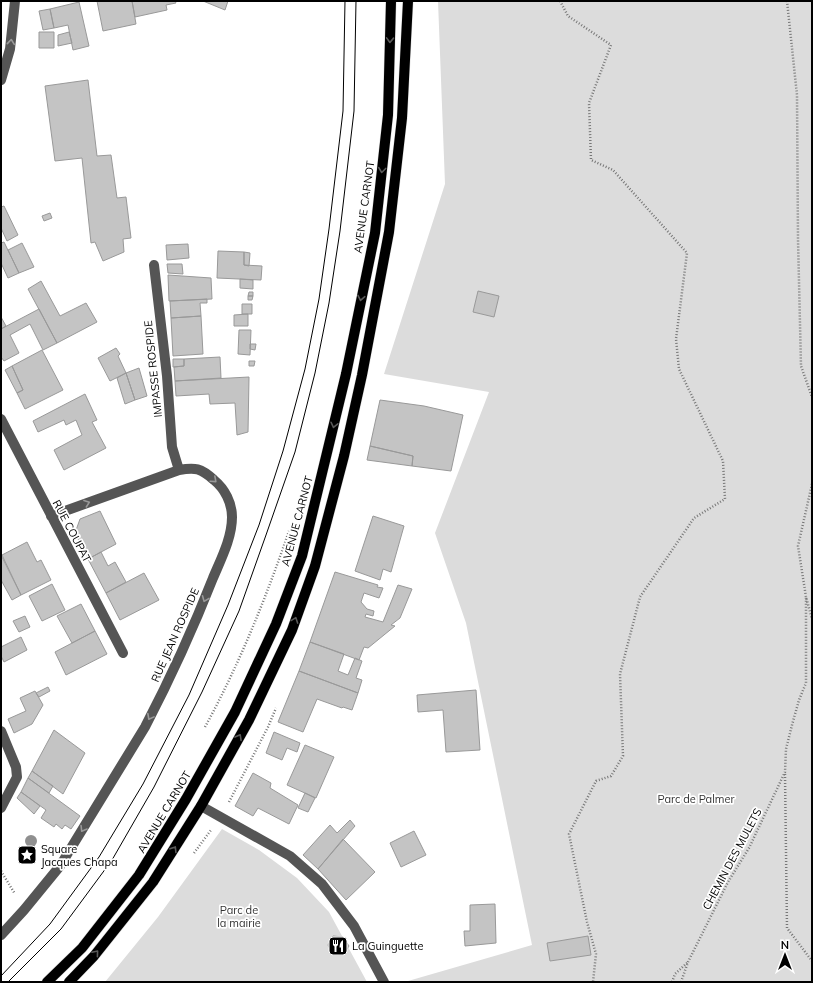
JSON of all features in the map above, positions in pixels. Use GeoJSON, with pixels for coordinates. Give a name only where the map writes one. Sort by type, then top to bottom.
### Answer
{"type":"FeatureCollection","features":[{"type":"Feature","properties":{"kind":"main road","name":"AVENUE CARNOT"},"geometry":{"type":"LineString","coordinates":[[48,982],[82,948],[140,875],[186,799],[235,712],[276,624],[302,556],[346,374],[374,233],[388,115],[391,1]]}},
{"type":"Feature","properties":{"kind":"main road"},"geometry":{"type":"LineString","coordinates":[[70,982],[94,956],[153,882],[201,806],[249,720],[292,630],[315,566],[344,456],[362,375],[389,232],[402,118],[408,1]]}},
{"type":"Feature","properties":{"kind":"street"},"geometry":{"type":"LineString","coordinates":[[1,80],[10,49],[15,1]]}},
{"type":"Feature","properties":{"kind":"street","name":"IMPASSE ROSPIDE"},"geometry":{"type":"LineString","coordinates":[[154,265],[167,376],[172,447],[179,470]]}},
{"type":"Feature","properties":{"kind":"street","name":"RUE COUPAT"},"geometry":{"type":"LineString","coordinates":[[1,419],[123,653]]}},
{"type":"Feature","properties":{"kind":"street","name":"RUE JEAN ROSPIDE"},"geometry":{"type":"LineString","coordinates":[[1,935],[24,910],[60,866],[145,727],[200,610],[228,542],[232,517],[229,499],[219,485],[205,471],[192,468],[179,470],[51,516]]}},
{"type":"Feature","properties":{"kind":"street"},"geometry":{"type":"LineString","coordinates":[[1,731],[16,767],[17,777],[1,808]]}},
{"type":"Feature","properties":{"kind":"street"},"geometry":{"type":"LineString","coordinates":[[201,806],[290,856],[322,884],[354,926],[384,982]]}},
{"type":"Feature","properties":{"kind":"path"},"geometry":{"type":"LineString","coordinates":[[560,1],[568,16],[611,44],[590,103],[591,160],[613,170],[687,253],[676,339],[679,369],[723,461],[725,499],[694,518],[640,597],[620,674],[623,756],[611,776],[596,781],[569,834],[587,922],[596,954],[593,982]]}},
{"type":"Feature","properties":{"kind":"path"},"geometry":{"type":"LineString","coordinates":[[786,1],[797,95],[801,366],[812,397]]}},
{"type":"Feature","properties":{"kind":"path"},"geometry":{"type":"LineString","coordinates":[[812,484],[798,546],[806,597],[812,619]]}},
{"type":"Feature","properties":{"kind":"path"},"geometry":{"type":"LineString","coordinates":[[204,729],[218,703],[257,616],[289,531]]}},
{"type":"Feature","properties":{"kind":"path","name":"CHEMIN DES MULETS"},"geometry":{"type":"LineString","coordinates":[[681,982],[688,962],[728,882],[749,848],[785,772],[786,749],[799,700],[806,683],[806,597]]}},
{"type":"Feature","properties":{"kind":"path"},"geometry":{"type":"LineString","coordinates":[[785,772],[787,928],[812,961]]}},
{"type":"Feature","properties":{"kind":"path"},"geometry":{"type":"LineString","coordinates":[[1,871],[24,910]]}},
{"type":"Feature","properties":{"kind":"path","name":"CHEMIN DES MULETS"},"geometry":{"type":"LineString","coordinates":[[672,982],[675,974],[688,962]]}},
{"type":"Feature","properties":{"kind":"green space","name":"Parc de Palmer"},"geometry":{"type":"Polygon","coordinates":[[[438,1],[812,1],[812,982],[408,981],[532,945],[466,623],[435,533],[489,392],[384,374],[445,184],[438,1]]]}},
{"type":"Feature","properties":{"kind":"green space","name":"Parc de la mairie"},"geometry":{"type":"Polygon","coordinates":[[[222,829],[259,850],[297,878],[329,912],[367,982],[105,982],[158,917],[222,829]]]}},
{"type":"Feature","properties":{"kind":"building"},"geometry":{"type":"Polygon","coordinates":[[[97,1],[132,1],[136,24],[103,31],[97,1]]]}},
{"type":"Feature","properties":{"kind":"building"},"geometry":{"type":"Polygon","coordinates":[[[132,1],[175,1],[176,3],[166,5],[167,10],[135,17],[132,1]]]}},
{"type":"Feature","properties":{"kind":"building"},"geometry":{"type":"Polygon","coordinates":[[[203,1],[228,1],[225,10],[203,1]]]}},
{"type":"Feature","properties":{"kind":"building"},"geometry":{"type":"Polygon","coordinates":[[[79,2],[89,46],[73,50],[68,25],[54,28],[50,9],[79,2]]]}},
{"type":"Feature","properties":{"kind":"building"},"geometry":{"type":"Polygon","coordinates":[[[50,9],[54,28],[43,30],[39,11],[50,9]]]}},
{"type":"Feature","properties":{"kind":"building"},"geometry":{"type":"Polygon","coordinates":[[[39,32],[54,32],[54,48],[39,48],[39,32]]]}},
{"type":"Feature","properties":{"kind":"building"},"geometry":{"type":"Polygon","coordinates":[[[69,32],[72,43],[58,46],[58,35],[69,32]]]}},
{"type":"Feature","properties":{"kind":"building"},"geometry":{"type":"Polygon","coordinates":[[[88,80],[97,156],[111,155],[117,198],[126,197],[131,238],[123,239],[124,252],[103,261],[95,242],[91,243],[82,158],[55,161],[45,86],[88,80]]]}},
{"type":"Feature","properties":{"kind":"building"},"geometry":{"type":"Polygon","coordinates":[[[4,206],[18,235],[7,241],[1,228],[1,207],[4,206]]]}},
{"type":"Feature","properties":{"kind":"building"},"geometry":{"type":"Polygon","coordinates":[[[50,213],[52,218],[44,221],[42,216],[50,213]]]}},
{"type":"Feature","properties":{"kind":"building"},"geometry":{"type":"Polygon","coordinates":[[[4,242],[19,273],[8,278],[1,263],[1,243],[4,242]]]}},
{"type":"Feature","properties":{"kind":"building"},"geometry":{"type":"Polygon","coordinates":[[[22,243],[34,267],[19,273],[8,250],[22,243]]]}},
{"type":"Feature","properties":{"kind":"building"},"geometry":{"type":"Polygon","coordinates":[[[188,244],[189,258],[167,260],[166,245],[188,244]]]}},
{"type":"Feature","properties":{"kind":"building"},"geometry":{"type":"Polygon","coordinates":[[[218,251],[244,252],[244,265],[262,266],[261,280],[217,278],[218,251]]]}},
{"type":"Feature","properties":{"kind":"building"},"geometry":{"type":"Polygon","coordinates":[[[244,252],[250,253],[249,266],[244,265],[244,252]]]}},
{"type":"Feature","properties":{"kind":"building"},"geometry":{"type":"Polygon","coordinates":[[[167,264],[182,264],[183,274],[168,273],[167,264]]]}},
{"type":"Feature","properties":{"kind":"building"},"geometry":{"type":"Polygon","coordinates":[[[168,275],[211,278],[212,299],[169,301],[168,275]]]}},
{"type":"Feature","properties":{"kind":"building"},"geometry":{"type":"Polygon","coordinates":[[[240,279],[253,280],[253,289],[240,288],[240,279]]]}},
{"type":"Feature","properties":{"kind":"building"},"geometry":{"type":"Polygon","coordinates":[[[41,281],[60,316],[86,303],[97,322],[57,343],[28,289],[41,281]]]}},
{"type":"Feature","properties":{"kind":"building"},"geometry":{"type":"Polygon","coordinates":[[[478,291],[499,296],[494,317],[473,312],[478,291]]]}},
{"type":"Feature","properties":{"kind":"building"},"geometry":{"type":"Polygon","coordinates":[[[249,292],[253,292],[253,296],[248,296],[249,292]]]}},
{"type":"Feature","properties":{"kind":"building"},"geometry":{"type":"Polygon","coordinates":[[[248,296],[253,296],[252,300],[248,300],[248,296]]]}},
{"type":"Feature","properties":{"kind":"building"},"geometry":{"type":"Polygon","coordinates":[[[207,299],[207,303],[200,303],[201,316],[171,318],[170,301],[207,299]]]}},
{"type":"Feature","properties":{"kind":"building"},"geometry":{"type":"Polygon","coordinates":[[[242,304],[252,304],[252,314],[242,314],[242,304]]]}},
{"type":"Feature","properties":{"kind":"building"},"geometry":{"type":"Polygon","coordinates":[[[39,309],[57,343],[43,350],[30,324],[10,335],[19,353],[4,361],[1,357],[1,329],[39,309]]]}},
{"type":"Feature","properties":{"kind":"building"},"geometry":{"type":"Polygon","coordinates":[[[248,314],[248,326],[234,326],[234,315],[248,314]]]}},
{"type":"Feature","properties":{"kind":"building"},"geometry":{"type":"Polygon","coordinates":[[[201,316],[203,354],[173,356],[171,318],[201,316]]]}},
{"type":"Feature","properties":{"kind":"building"},"geometry":{"type":"Polygon","coordinates":[[[1,317],[6,326],[1,329],[1,317]]]}},
{"type":"Feature","properties":{"kind":"building"},"geometry":{"type":"Polygon","coordinates":[[[239,330],[251,330],[250,355],[238,354],[239,330]]]}},
{"type":"Feature","properties":{"kind":"building"},"geometry":{"type":"Polygon","coordinates":[[[250,344],[256,344],[255,350],[250,349],[250,344]]]}},
{"type":"Feature","properties":{"kind":"building"},"geometry":{"type":"Polygon","coordinates":[[[116,348],[120,354],[118,356],[126,373],[110,381],[98,358],[116,348]]]}},
{"type":"Feature","properties":{"kind":"building"},"geometry":{"type":"Polygon","coordinates":[[[42,350],[63,390],[25,409],[17,393],[23,390],[12,366],[42,350]]]}},
{"type":"Feature","properties":{"kind":"building"},"geometry":{"type":"Polygon","coordinates":[[[220,357],[221,378],[175,381],[174,367],[184,366],[184,359],[220,357]]]}},
{"type":"Feature","properties":{"kind":"building"},"geometry":{"type":"Polygon","coordinates":[[[173,359],[184,359],[184,366],[173,367],[173,359]]]}},
{"type":"Feature","properties":{"kind":"building"},"geometry":{"type":"Polygon","coordinates":[[[249,361],[255,361],[254,366],[249,366],[249,361]]]}},
{"type":"Feature","properties":{"kind":"building"},"geometry":{"type":"Polygon","coordinates":[[[12,366],[23,390],[17,393],[5,370],[12,366]]]}},
{"type":"Feature","properties":{"kind":"building"},"geometry":{"type":"Polygon","coordinates":[[[139,368],[147,396],[135,400],[126,373],[139,368]]]}},
{"type":"Feature","properties":{"kind":"building"},"geometry":{"type":"Polygon","coordinates":[[[126,373],[135,400],[125,404],[117,378],[126,373]]]}},
{"type":"Feature","properties":{"kind":"building"},"geometry":{"type":"Polygon","coordinates":[[[249,377],[248,432],[237,435],[235,403],[210,404],[209,394],[176,396],[175,381],[249,377]]]}},
{"type":"Feature","properties":{"kind":"building"},"geometry":{"type":"Polygon","coordinates":[[[85,394],[97,420],[92,422],[106,448],[64,470],[54,450],[82,435],[76,420],[66,425],[64,420],[38,432],[33,421],[85,394]]]}},
{"type":"Feature","properties":{"kind":"building"},"geometry":{"type":"Polygon","coordinates":[[[380,400],[424,406],[463,415],[451,471],[412,466],[413,456],[370,446],[380,400]]]}},
{"type":"Feature","properties":{"kind":"building"},"geometry":{"type":"Polygon","coordinates":[[[370,446],[413,456],[412,466],[367,460],[370,446]]]}},
{"type":"Feature","properties":{"kind":"building"},"geometry":{"type":"Polygon","coordinates":[[[100,511],[116,544],[88,559],[75,533],[80,519],[100,511]]]}},
{"type":"Feature","properties":{"kind":"building"},"geometry":{"type":"Polygon","coordinates":[[[373,516],[404,526],[391,572],[383,569],[380,580],[355,571],[373,516]]]}},
{"type":"Feature","properties":{"kind":"building"},"geometry":{"type":"Polygon","coordinates":[[[27,542],[37,562],[41,560],[51,580],[21,595],[2,555],[27,542]]]}},
{"type":"Feature","properties":{"kind":"building"},"geometry":{"type":"Polygon","coordinates":[[[101,552],[108,566],[115,562],[126,582],[106,593],[88,559],[101,552]]]}},
{"type":"Feature","properties":{"kind":"building"},"geometry":{"type":"Polygon","coordinates":[[[1,555],[21,595],[12,600],[1,580],[1,555]]]}},
{"type":"Feature","properties":{"kind":"building"},"geometry":{"type":"Polygon","coordinates":[[[335,572],[378,585],[377,587],[383,588],[379,598],[364,593],[361,602],[367,609],[374,611],[373,616],[366,614],[365,617],[383,622],[398,585],[412,589],[400,618],[391,625],[395,626],[368,648],[364,647],[359,660],[310,642],[335,572]]]}},
{"type":"Feature","properties":{"kind":"building"},"geometry":{"type":"Polygon","coordinates":[[[144,573],[159,600],[120,620],[106,593],[144,573]]]}},
{"type":"Feature","properties":{"kind":"building"},"geometry":{"type":"Polygon","coordinates":[[[52,584],[65,610],[42,621],[29,596],[52,584]]]}},
{"type":"Feature","properties":{"kind":"building"},"geometry":{"type":"Polygon","coordinates":[[[81,604],[95,631],[72,643],[57,616],[81,604]]]}},
{"type":"Feature","properties":{"kind":"building"},"geometry":{"type":"Polygon","coordinates":[[[25,616],[30,627],[19,632],[13,621],[25,616]]]}},
{"type":"Feature","properties":{"kind":"building"},"geometry":{"type":"Polygon","coordinates":[[[95,631],[107,654],[66,675],[55,652],[95,631]]]}},
{"type":"Feature","properties":{"kind":"building"},"geometry":{"type":"Polygon","coordinates":[[[21,637],[27,650],[4,662],[1,656],[1,647],[21,637]]]}},
{"type":"Feature","properties":{"kind":"building"},"geometry":{"type":"Polygon","coordinates":[[[310,642],[344,654],[338,671],[348,675],[355,658],[362,661],[356,678],[362,680],[358,693],[299,671],[310,642]]]}},
{"type":"Feature","properties":{"kind":"building"},"geometry":{"type":"Polygon","coordinates":[[[299,671],[358,693],[352,710],[317,699],[303,732],[278,722],[299,671]]]}},
{"type":"Feature","properties":{"kind":"building"},"geometry":{"type":"Polygon","coordinates":[[[48,687],[50,691],[39,697],[36,693],[48,687]]]}},
{"type":"Feature","properties":{"kind":"building"},"geometry":{"type":"Polygon","coordinates":[[[476,690],[480,750],[446,752],[443,710],[418,712],[417,695],[476,690]]]}},
{"type":"Feature","properties":{"kind":"building"},"geometry":{"type":"Polygon","coordinates":[[[35,691],[43,705],[32,724],[14,733],[8,719],[26,711],[20,698],[35,691]]]}},
{"type":"Feature","properties":{"kind":"building"},"geometry":{"type":"Polygon","coordinates":[[[54,730],[85,753],[63,794],[32,771],[54,730]]]}},
{"type":"Feature","properties":{"kind":"building"},"geometry":{"type":"Polygon","coordinates":[[[274,732],[300,743],[297,752],[287,748],[282,760],[266,753],[274,732]]]}},
{"type":"Feature","properties":{"kind":"building"},"geometry":{"type":"Polygon","coordinates":[[[305,745],[334,757],[316,798],[287,785],[305,745]]]}},
{"type":"Feature","properties":{"kind":"building"},"geometry":{"type":"Polygon","coordinates":[[[32,771],[53,786],[49,793],[28,778],[32,771]]]}},
{"type":"Feature","properties":{"kind":"building"},"geometry":{"type":"Polygon","coordinates":[[[253,773],[271,783],[270,788],[298,805],[289,824],[258,808],[253,816],[235,806],[253,773]]]}},
{"type":"Feature","properties":{"kind":"building"},"geometry":{"type":"Polygon","coordinates":[[[28,778],[80,816],[71,829],[65,825],[62,829],[56,824],[54,827],[41,818],[46,810],[21,792],[28,778]]]}},
{"type":"Feature","properties":{"kind":"building"},"geometry":{"type":"Polygon","coordinates":[[[21,792],[40,806],[34,814],[17,798],[21,792]]]}},
{"type":"Feature","properties":{"kind":"building"},"geometry":{"type":"Polygon","coordinates":[[[305,793],[315,798],[308,812],[298,808],[305,793]]]}},
{"type":"Feature","properties":{"kind":"building"},"geometry":{"type":"Polygon","coordinates":[[[350,820],[355,826],[318,869],[303,855],[330,825],[337,833],[350,820]]]}},
{"type":"Feature","properties":{"kind":"building"},"geometry":{"type":"Polygon","coordinates":[[[414,831],[426,855],[401,867],[390,843],[414,831]]]}},
{"type":"Feature","properties":{"kind":"building"},"geometry":{"type":"Polygon","coordinates":[[[343,839],[375,872],[346,900],[318,869],[343,839]]]}},
{"type":"Feature","properties":{"kind":"building"},"geometry":{"type":"Polygon","coordinates":[[[495,904],[496,943],[465,946],[464,931],[470,931],[470,905],[495,904]]]}},
{"type":"Feature","properties":{"kind":"building"},"geometry":{"type":"Polygon","coordinates":[[[333,936],[343,937],[349,946],[343,955],[333,955],[328,945],[333,936]]]}},
{"type":"Feature","properties":{"kind":"building"},"geometry":{"type":"Polygon","coordinates":[[[588,936],[591,955],[550,961],[547,943],[588,936]]]}},
{"type":"Feature","properties":{"kind":"tram line"},"geometry":{"type":"LineString","coordinates":[[1,976],[50,924],[99,857],[143,784],[189,695],[228,605],[259,525],[283,451],[305,369],[319,299],[343,111],[345,1]]}},
{"type":"Feature","properties":{"kind":"tram line"},"geometry":{"type":"LineString","coordinates":[[8,982],[61,929],[112,860],[154,787],[202,692],[239,611],[266,535],[295,452],[315,373],[329,303],[340,231],[354,111],[356,1]]}},
{"type":"Feature","properties":{"kind":"place","name":"Square Jacques Chapa"},"geometry":{"type":"Point","coordinates":[27,855]}},
{"type":"Feature","properties":{"kind":"place","name":"La Guinguette"},"geometry":{"type":"Point","coordinates":[338,946]}}]}
